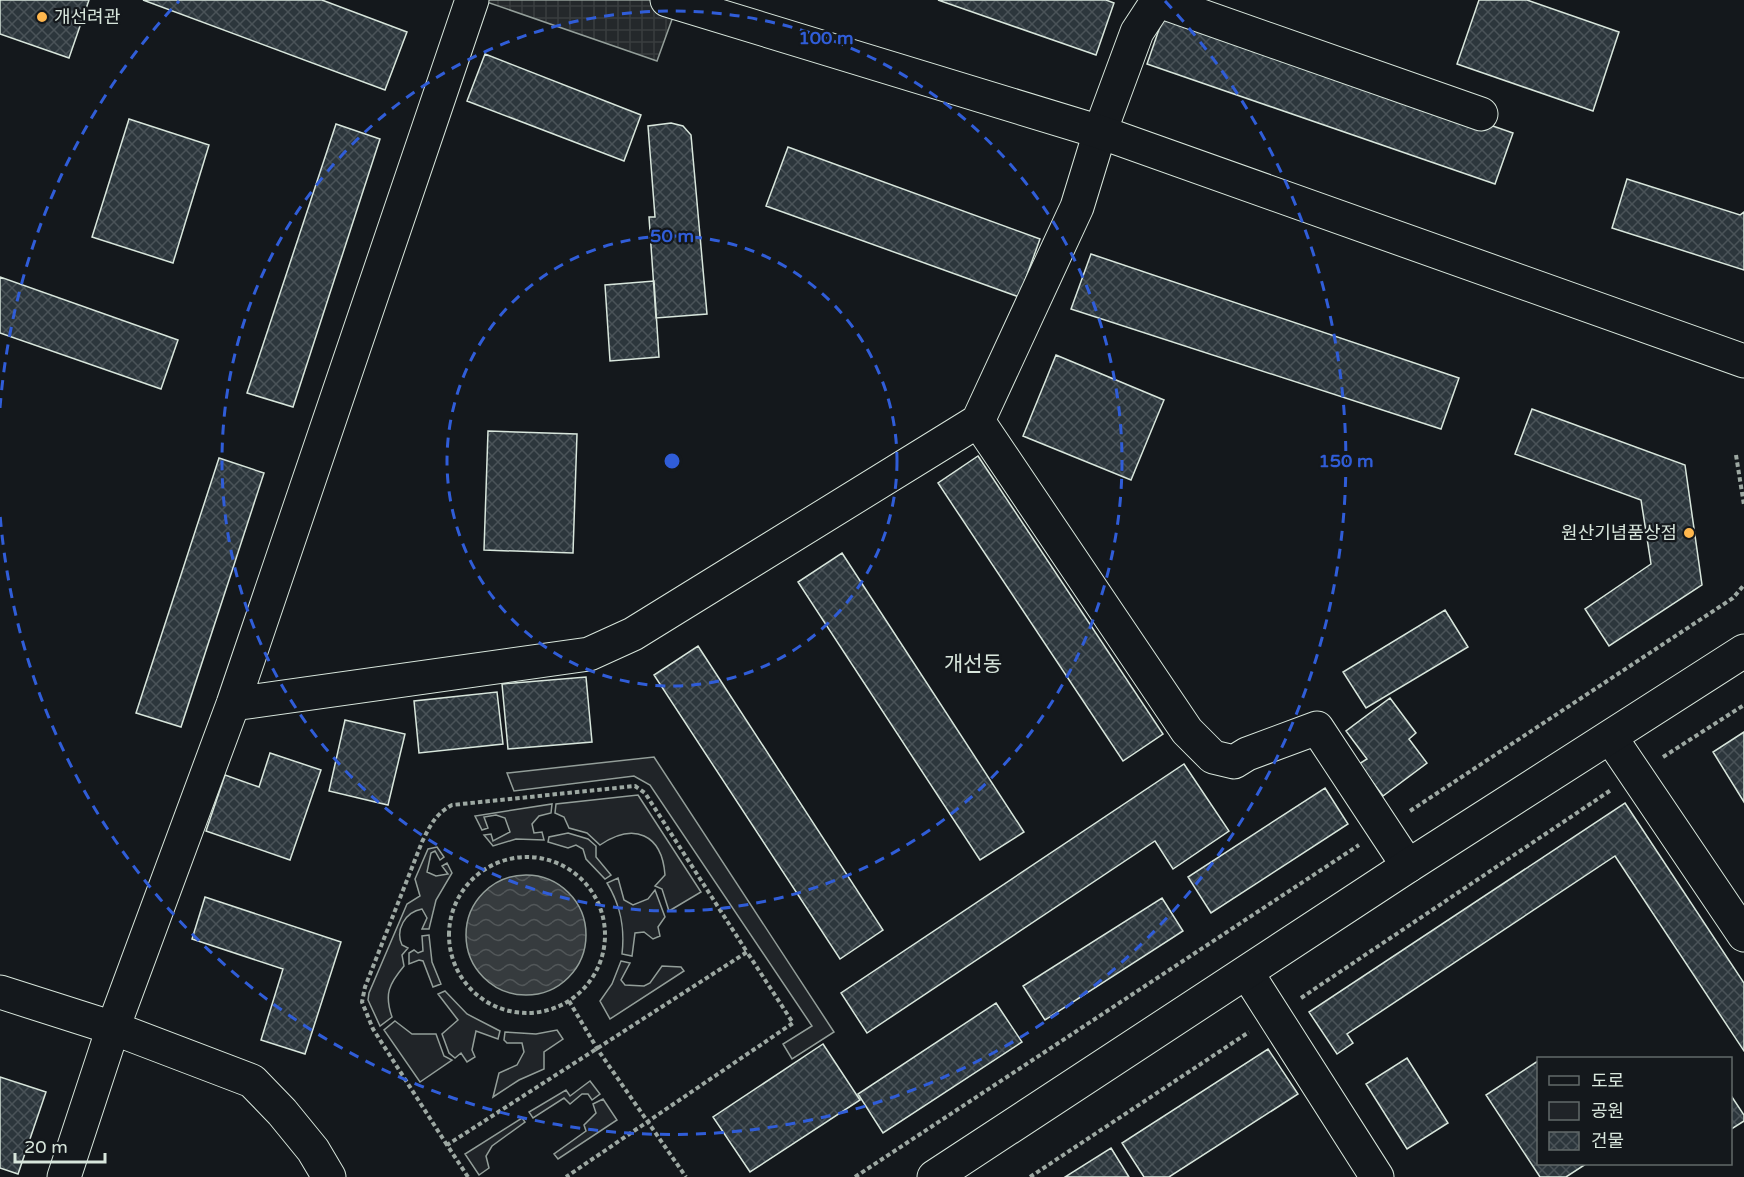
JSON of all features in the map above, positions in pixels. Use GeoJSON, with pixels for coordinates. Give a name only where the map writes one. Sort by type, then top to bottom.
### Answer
{"type":"FeatureCollection","features":[{"type":"Feature","properties":{"kind":"street"},"geometry":{"type":"LineString","coordinates":[[64,1177],[114,1028],[233,704],[472,0]]}},
{"type":"Feature","properties":{"kind":"street"},"geometry":{"type":"LineString","coordinates":[[667,0],[1100,132],[1744,361]]}},
{"type":"Feature","properties":{"kind":"street"},"geometry":{"type":"LineString","coordinates":[[233,704],[590,654],[633,634],[978,421],[1077,207],[1100,132],[1137,32],[1157,0],[1481,114]]}},
{"type":"Feature","properties":{"kind":"street"},"geometry":{"type":"LineString","coordinates":[[978,421],[1186,731],[1213,757],[1234,762],[1247,754],[1317,728],[1408,866]]}},
{"type":"Feature","properties":{"kind":"street"},"geometry":{"type":"LineString","coordinates":[[934,1177],[1408,866],[1744,651]]}},
{"type":"Feature","properties":{"kind":"street"},"geometry":{"type":"LineString","coordinates":[[1611,738],[1744,935]]}},
{"type":"Feature","properties":{"kind":"street"},"geometry":{"type":"LineString","coordinates":[[1247,973],[1377,1177]]}},
{"type":"Feature","properties":{"kind":"street"},"geometry":{"type":"LineString","coordinates":[[0,992],[114,1028],[252,1081],[282,1112],[313,1150],[329,1177]]}},
{"type":"Feature","properties":{"kind":"path"},"geometry":{"type":"LineString","coordinates":[[1736,454],[1744,505]]}},
{"type":"Feature","properties":{"kind":"path"},"geometry":{"type":"LineString","coordinates":[[855,1177],[1733,598],[1744,585]]}},
{"type":"Feature","properties":{"kind":"path"},"geometry":{"type":"LineString","coordinates":[[1030,1177],[1634,775],[1744,705]]}},
{"type":"Feature","properties":{"kind":"path"},"geometry":{"type":"LineString","coordinates":[[468,1177],[373,1029],[362,1002],[364,987],[422,842],[433,819],[442,810],[452,805],[635,786],[645,793],[793,1023],[566,1177]]}},
{"type":"Feature","properties":{"kind":"path"},"geometry":{"type":"LineString","coordinates":[[515,858],[537,858],[568,869],[592,892],[604,924],[604,946],[593,977],[569,1001],[539,1013],[506,1010],[476,995],[462,978],[450,947],[452,914],[467,884],[484,870],[515,858]]}},
{"type":"Feature","properties":{"kind":"path"},"geometry":{"type":"LineString","coordinates":[[447,1145],[598,1050],[747,951]]}},
{"type":"Feature","properties":{"kind":"path"},"geometry":{"type":"LineString","coordinates":[[569,1001],[598,1050],[686,1177]]}},
{"type":"Feature","properties":{"kind":"green space"},"geometry":{"type":"Polygon","coordinates":[[[654,757],[834,1032],[792,1059],[783,1044],[812,1026],[650,785],[634,776],[514,791],[507,773],[654,757]]]}},
{"type":"Feature","properties":{"kind":"green space"},"geometry":{"type":"Polygon","coordinates":[[[638,795],[701,892],[669,911],[662,889],[655,886],[665,875],[663,861],[652,841],[644,836],[624,834],[600,845],[587,833],[569,828],[564,817],[555,813],[556,804],[638,795]]]}},
{"type":"Feature","properties":{"kind":"green space"},"geometry":{"type":"Polygon","coordinates":[[[552,804],[551,813],[539,816],[532,824],[534,833],[542,832],[544,840],[516,839],[493,846],[484,835],[491,834],[493,841],[510,832],[505,818],[496,815],[484,817],[488,828],[482,830],[475,816],[552,804]]]}},
{"type":"Feature","properties":{"kind":"green space"},"geometry":{"type":"Polygon","coordinates":[[[568,833],[588,839],[596,846],[596,857],[611,875],[605,879],[586,859],[583,849],[576,845],[568,848],[548,842],[549,837],[568,833]]]}},
{"type":"Feature","properties":{"kind":"green space"},"geometry":{"type":"Polygon","coordinates":[[[437,847],[444,857],[440,860],[435,851],[431,853],[427,872],[436,876],[448,874],[442,866],[447,863],[452,873],[436,900],[429,929],[422,929],[427,918],[422,909],[411,914],[403,922],[400,939],[402,945],[408,948],[402,955],[404,966],[389,990],[388,1002],[392,1017],[380,1026],[368,1000],[369,993],[407,904],[420,896],[415,879],[428,849],[437,847]]]}},
{"type":"Feature","properties":{"kind":"green space"},"geometry":{"type":"Polygon","coordinates":[[[618,878],[624,900],[633,905],[648,899],[655,890],[665,917],[658,927],[660,936],[653,939],[644,932],[635,933],[632,956],[622,954],[621,917],[616,900],[607,883],[618,878]]]}},
{"type":"Feature","properties":{"kind":"green space"},"geometry":{"type":"Polygon","coordinates":[[[429,935],[432,962],[441,984],[433,987],[423,961],[419,960],[409,964],[409,953],[414,950],[418,953],[423,951],[422,936],[429,935]]]}},
{"type":"Feature","properties":{"kind":"green space"},"geometry":{"type":"Polygon","coordinates":[[[621,961],[630,963],[621,980],[625,985],[644,986],[650,983],[662,966],[681,967],[684,971],[610,1019],[600,1001],[612,984],[621,961]]]}},
{"type":"Feature","properties":{"kind":"green space"},"geometry":{"type":"Polygon","coordinates":[[[445,991],[467,1014],[500,1031],[498,1039],[476,1031],[472,1050],[475,1057],[467,1062],[461,1053],[455,1058],[449,1053],[442,1034],[458,1020],[438,994],[445,991]]]}},
{"type":"Feature","properties":{"kind":"green space"},"geometry":{"type":"Polygon","coordinates":[[[395,1021],[412,1034],[436,1034],[444,1056],[452,1060],[420,1082],[384,1030],[395,1021]]]}},
{"type":"Feature","properties":{"kind":"green space"},"geometry":{"type":"Polygon","coordinates":[[[557,1030],[563,1039],[544,1052],[544,1069],[519,1080],[493,1097],[499,1073],[517,1065],[524,1052],[522,1043],[507,1043],[504,1040],[505,1032],[536,1034],[557,1030]]]}},
{"type":"Feature","properties":{"kind":"green space"},"geometry":{"type":"Polygon","coordinates":[[[590,1081],[600,1094],[592,1100],[588,1094],[582,1094],[570,1104],[564,1098],[533,1118],[529,1112],[566,1090],[570,1096],[590,1081]]]}},
{"type":"Feature","properties":{"kind":"green space"},"geometry":{"type":"Polygon","coordinates":[[[603,1099],[617,1120],[558,1159],[554,1154],[586,1131],[584,1125],[596,1113],[593,1104],[603,1099]]]}},
{"type":"Feature","properties":{"kind":"green space"},"geometry":{"type":"Polygon","coordinates":[[[522,1118],[525,1122],[492,1146],[486,1156],[489,1168],[479,1175],[465,1154],[522,1118]]]}},
{"type":"Feature","properties":{"kind":"shaded area"},"geometry":{"type":"Polygon","coordinates":[[[481,0],[679,0],[657,61],[481,0]]]}},
{"type":"Feature","properties":{"kind":"water"},"geometry":{"type":"Polygon","coordinates":[[[526,875],[549,880],[568,893],[581,912],[586,935],[581,958],[568,977],[549,990],[526,995],[503,990],[484,977],[471,958],[466,935],[471,912],[484,893],[503,880],[526,875]]]}},
{"type":"Feature","properties":{"kind":"building","name":"개선려관"},"geometry":{"type":"Polygon","coordinates":[[[0,0],[89,0],[69,58],[0,34],[0,0]]]}},
{"type":"Feature","properties":{"kind":"building"},"geometry":{"type":"Polygon","coordinates":[[[143,0],[322,0],[407,32],[385,90],[143,0]]]}},
{"type":"Feature","properties":{"kind":"building"},"geometry":{"type":"Polygon","coordinates":[[[938,0],[1106,0],[1114,3],[1096,55],[938,0]]]}},
{"type":"Feature","properties":{"kind":"building"},"geometry":{"type":"Polygon","coordinates":[[[1479,0],[1527,0],[1619,32],[1593,111],[1457,64],[1479,0]]]}},
{"type":"Feature","properties":{"kind":"building"},"geometry":{"type":"Polygon","coordinates":[[[1165,12],[1513,133],[1495,184],[1147,64],[1165,12]]]}},
{"type":"Feature","properties":{"kind":"building"},"geometry":{"type":"Polygon","coordinates":[[[485,54],[641,115],[624,161],[467,101],[485,54]]]}},
{"type":"Feature","properties":{"kind":"building"},"geometry":{"type":"Polygon","coordinates":[[[129,119],[209,145],[173,263],[92,237],[129,119]]]}},
{"type":"Feature","properties":{"kind":"building"},"geometry":{"type":"Polygon","coordinates":[[[671,123],[683,126],[691,135],[707,314],[656,318],[649,217],[655,217],[648,126],[671,123]]]}},
{"type":"Feature","properties":{"kind":"building"},"geometry":{"type":"Polygon","coordinates":[[[336,124],[380,139],[293,407],[247,393],[336,124]]]}},
{"type":"Feature","properties":{"kind":"building"},"geometry":{"type":"Polygon","coordinates":[[[788,147],[1040,239],[1019,297],[766,206],[788,147]]]}},
{"type":"Feature","properties":{"kind":"building"},"geometry":{"type":"Polygon","coordinates":[[[1627,179],[1740,215],[1744,212],[1744,270],[1612,228],[1627,179]]]}},
{"type":"Feature","properties":{"kind":"building"},"geometry":{"type":"Polygon","coordinates":[[[1091,254],[1459,378],[1441,429],[1071,309],[1091,254]]]}},
{"type":"Feature","properties":{"kind":"building"},"geometry":{"type":"Polygon","coordinates":[[[0,277],[178,340],[161,389],[0,333],[0,277]]]}},
{"type":"Feature","properties":{"kind":"building"},"geometry":{"type":"Polygon","coordinates":[[[654,281],[659,357],[610,361],[605,285],[654,281]]]}},
{"type":"Feature","properties":{"kind":"building"},"geometry":{"type":"Polygon","coordinates":[[[1056,355],[1164,400],[1131,480],[1023,436],[1056,355]]]}},
{"type":"Feature","properties":{"kind":"building"},"geometry":{"type":"Polygon","coordinates":[[[1532,409],[1685,465],[1702,585],[1609,646],[1585,609],[1651,564],[1641,500],[1515,454],[1532,409]]]}},
{"type":"Feature","properties":{"kind":"building"},"geometry":{"type":"Polygon","coordinates":[[[488,431],[577,434],[573,553],[484,550],[488,431]]]}},
{"type":"Feature","properties":{"kind":"building"},"geometry":{"type":"Polygon","coordinates":[[[978,456],[1163,734],[1123,761],[938,483],[978,456]]]}},
{"type":"Feature","properties":{"kind":"building"},"geometry":{"type":"Polygon","coordinates":[[[219,458],[264,473],[181,727],[136,713],[219,458]]]}},
{"type":"Feature","properties":{"kind":"building"},"geometry":{"type":"Polygon","coordinates":[[[842,553],[1024,832],[980,860],[798,582],[842,553]]]}},
{"type":"Feature","properties":{"kind":"building"},"geometry":{"type":"Polygon","coordinates":[[[1445,610],[1468,647],[1366,708],[1343,672],[1445,610]]]}},
{"type":"Feature","properties":{"kind":"building"},"geometry":{"type":"Polygon","coordinates":[[[698,646],[883,930],[840,959],[654,675],[698,646]]]}},
{"type":"Feature","properties":{"kind":"building"},"geometry":{"type":"Polygon","coordinates":[[[586,677],[592,742],[508,749],[502,684],[586,677]]]}},
{"type":"Feature","properties":{"kind":"building"},"geometry":{"type":"Polygon","coordinates":[[[497,692],[503,744],[419,753],[414,701],[497,692]]]}},
{"type":"Feature","properties":{"kind":"building"},"geometry":{"type":"Polygon","coordinates":[[[1390,698],[1416,733],[1409,739],[1427,763],[1383,796],[1359,764],[1367,759],[1346,731],[1390,698]]]}},
{"type":"Feature","properties":{"kind":"building"},"geometry":{"type":"Polygon","coordinates":[[[345,720],[405,734],[388,805],[329,791],[345,720]]]}},
{"type":"Feature","properties":{"kind":"building"},"geometry":{"type":"Polygon","coordinates":[[[1744,732],[1744,802],[1713,752],[1744,732]]]}},
{"type":"Feature","properties":{"kind":"building"},"geometry":{"type":"Polygon","coordinates":[[[270,753],[321,770],[290,860],[206,831],[225,775],[259,787],[270,753]]]}},
{"type":"Feature","properties":{"kind":"building"},"geometry":{"type":"Polygon","coordinates":[[[1184,764],[1229,831],[1173,869],[1155,841],[867,1033],[841,993],[1184,764]]]}},
{"type":"Feature","properties":{"kind":"building"},"geometry":{"type":"Polygon","coordinates":[[[1325,788],[1348,824],[1211,913],[1188,877],[1325,788]]]}},
{"type":"Feature","properties":{"kind":"building"},"geometry":{"type":"Polygon","coordinates":[[[1625,803],[1744,983],[1744,1051],[1615,856],[1347,1034],[1353,1043],[1337,1054],[1309,1012],[1625,803]]]}},
{"type":"Feature","properties":{"kind":"building"},"geometry":{"type":"Polygon","coordinates":[[[205,897],[341,942],[305,1054],[261,1040],[283,969],[192,939],[205,897]]]}},
{"type":"Feature","properties":{"kind":"building"},"geometry":{"type":"Polygon","coordinates":[[[1162,898],[1183,931],[1045,1020],[1023,986],[1162,898]]]}},
{"type":"Feature","properties":{"kind":"building"},"geometry":{"type":"Polygon","coordinates":[[[996,1003],[1022,1042],[883,1133],[858,1094],[996,1003]]]}},
{"type":"Feature","properties":{"kind":"building"},"geometry":{"type":"Polygon","coordinates":[[[823,1044],[860,1100],[750,1172],[713,1117],[823,1044]]]}},
{"type":"Feature","properties":{"kind":"building"},"geometry":{"type":"Polygon","coordinates":[[[1268,1049],[1298,1094],[1169,1177],[1144,1177],[1122,1143],[1268,1049]]]}},
{"type":"Feature","properties":{"kind":"building"},"geometry":{"type":"Polygon","coordinates":[[[1407,1058],[1448,1123],[1407,1149],[1366,1084],[1407,1058]]]}},
{"type":"Feature","properties":{"kind":"building"},"geometry":{"type":"Polygon","coordinates":[[[1537,1062],[1537,1165],[1584,1165],[1566,1177],[1540,1177],[1486,1095],[1537,1062]]]}},
{"type":"Feature","properties":{"kind":"building"},"geometry":{"type":"Polygon","coordinates":[[[0,1077],[46,1092],[18,1174],[0,1168],[0,1077]]]}},
{"type":"Feature","properties":{"kind":"building"},"geometry":{"type":"Polygon","coordinates":[[[1732,1097],[1744,1115],[1744,1121],[1732,1129],[1732,1097]]]}},
{"type":"Feature","properties":{"kind":"building"},"geometry":{"type":"Polygon","coordinates":[[[1111,1148],[1129,1177],[1065,1177],[1111,1148]]]}},
{"type":"Feature","properties":{"kind":"place","name":"개선려관"},"geometry":{"type":"Point","coordinates":[42,17]}},
{"type":"Feature","properties":{"kind":"place","name":"원산기념품상점"},"geometry":{"type":"Point","coordinates":[1689,533]}},
{"type":"Feature","properties":{"kind":"district","name":"개선동"},"geometry":{"type":"Point","coordinates":[973,664]}}]}
